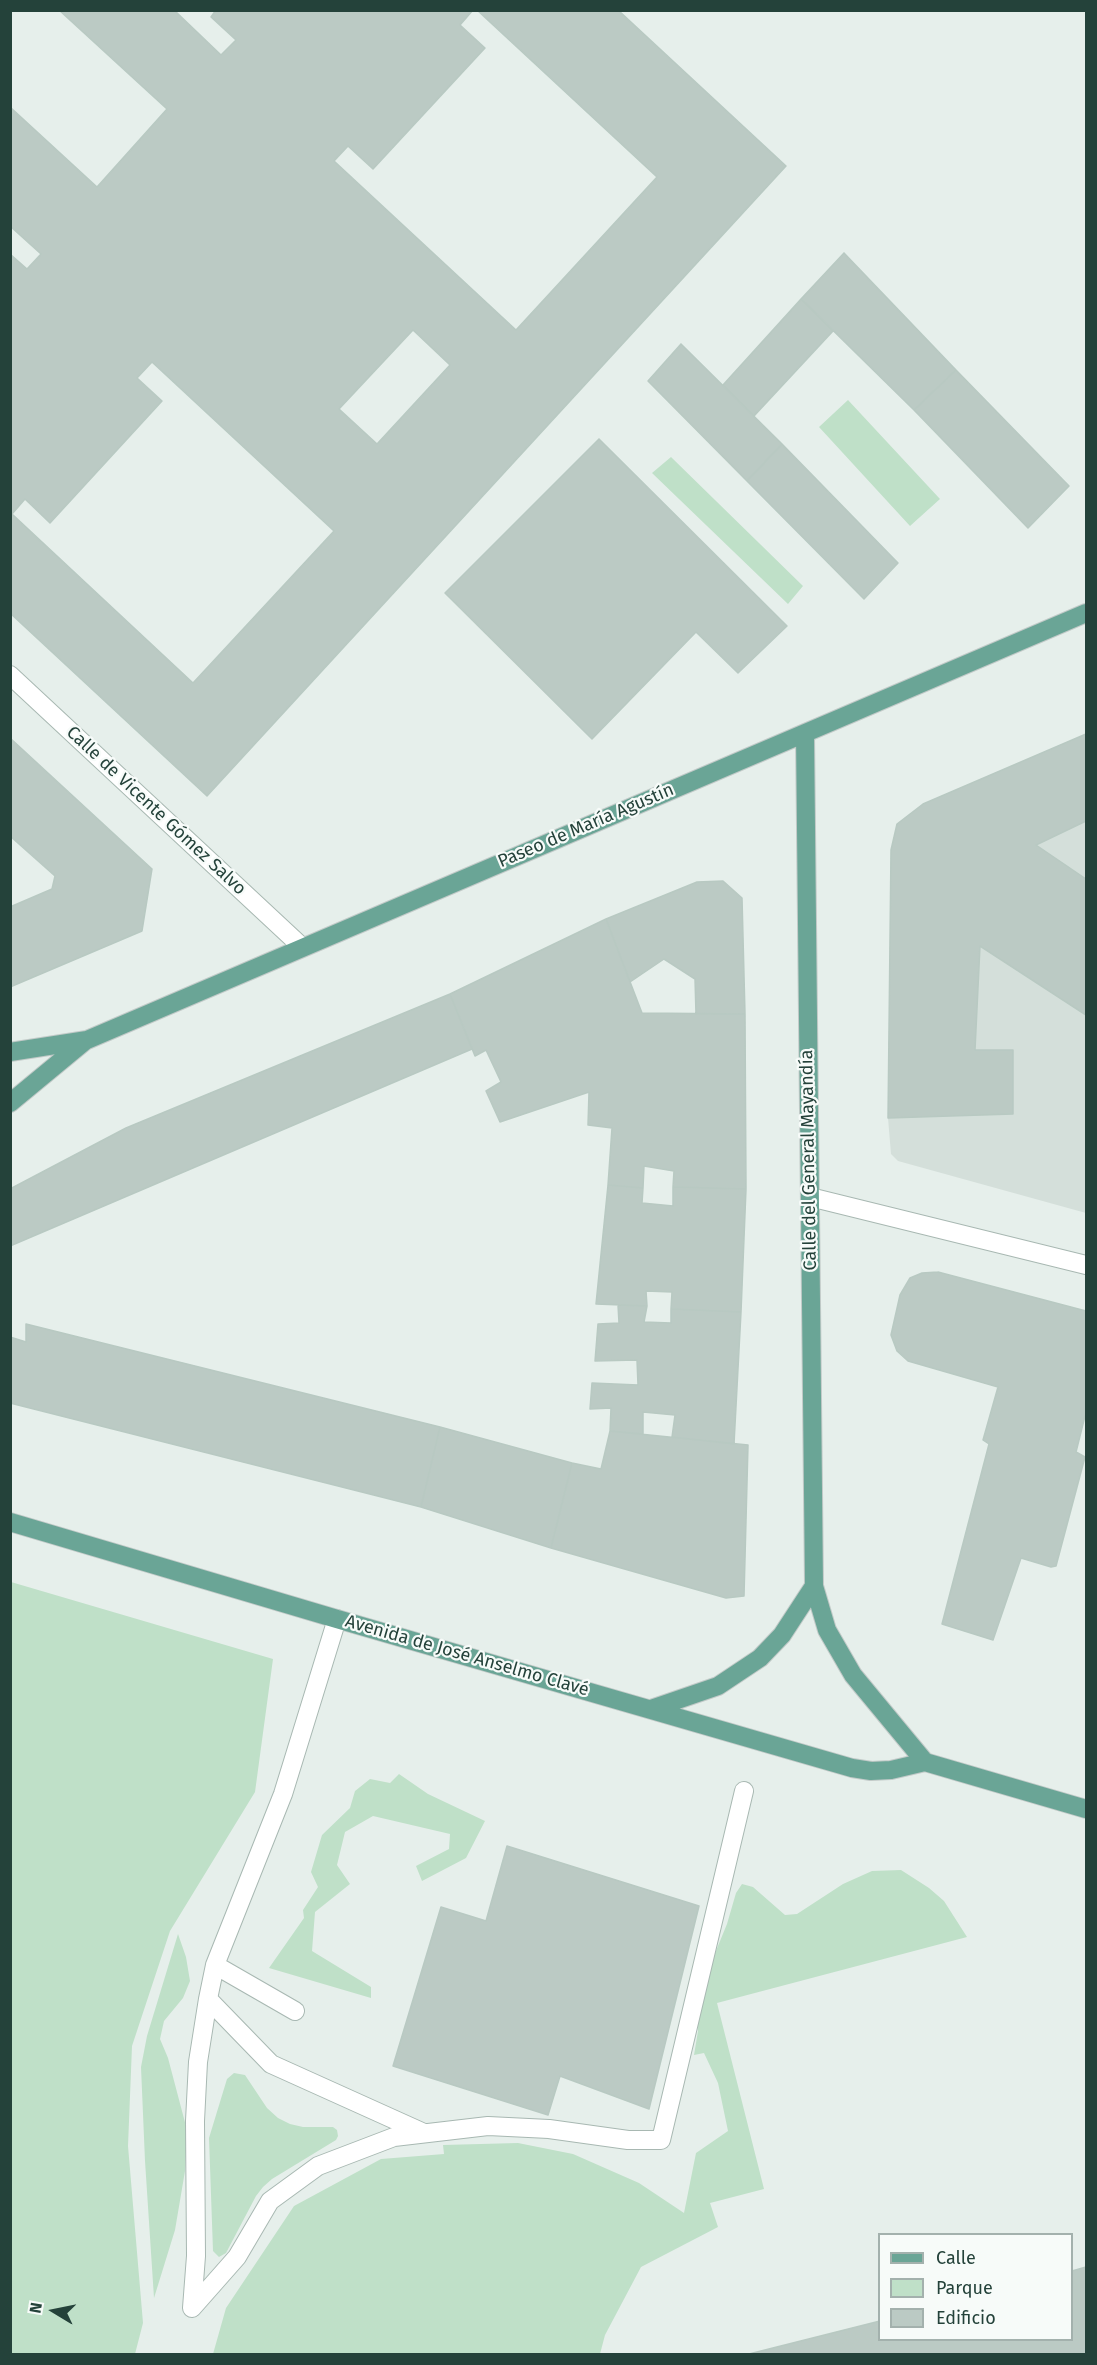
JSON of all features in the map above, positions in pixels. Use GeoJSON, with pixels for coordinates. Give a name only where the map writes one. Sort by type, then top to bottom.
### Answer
{"type":"FeatureCollection","features":[{"type":"Feature","properties":{"kind":"main road","name":"Paseo de María Agustín"},"geometry":{"type":"LineString","coordinates":[[10,1052],[87,1040],[1086,613]]}},
{"type":"Feature","properties":{"kind":"main road","name":"Calle del General Mayandía"},"geometry":{"type":"LineString","coordinates":[[805,733],[814,1586]]}},
{"type":"Feature","properties":{"kind":"main road","name":"Paseo de María Agustín"},"geometry":{"type":"LineString","coordinates":[[10,1103],[87,1040]]}},
{"type":"Feature","properties":{"kind":"main road","name":"Avenida de José Anselmo Clavé"},"geometry":{"type":"LineString","coordinates":[[10,1522],[337,1620],[852,1768],[871,1771],[891,1770],[925,1762],[1086,1809]]}},
{"type":"Feature","properties":{"kind":"main road"},"geometry":{"type":"LineString","coordinates":[[651,1709],[718,1686],[760,1658],[790,1624],[814,1586]]}},
{"type":"Feature","properties":{"kind":"main road"},"geometry":{"type":"LineString","coordinates":[[814,1586],[827,1630],[853,1675],[925,1762]]}},
{"type":"Feature","properties":{"kind":"street","name":"Calle de Vicente Gómez Salvo"},"geometry":{"type":"LineString","coordinates":[[10,675],[302,947]]}},
{"type":"Feature","properties":{"kind":"street"},"geometry":{"type":"LineString","coordinates":[[810,1197],[1086,1265]]}},
{"type":"Feature","properties":{"kind":"street"},"geometry":{"type":"LineString","coordinates":[[337,1620],[283,1794],[215,1965],[208,1998],[198,2062],[195,2121],[196,2256],[192,2308],[237,2257],[270,2201],[318,2166],[394,2137],[488,2126],[549,2129],[628,2140],[661,2140],[744,1791]]}},
{"type":"Feature","properties":{"kind":"street"},"geometry":{"type":"LineString","coordinates":[[215,1965],[295,2011]]}},
{"type":"Feature","properties":{"kind":"street"},"geometry":{"type":"LineString","coordinates":[[208,1998],[271,2064],[425,2133]]}},
{"type":"Feature","properties":{"kind":"shaded area"},"geometry":{"type":"Polygon","coordinates":[[[1086,734],[1086,1213],[898,1161],[891,1154],[888,1118],[891,850],[897,824],[923,804],[1086,734]]]}},
{"type":"Feature","properties":{"kind":"green space"},"geometry":{"type":"Polygon","coordinates":[[[848,400],[940,499],[910,526],[819,427],[848,400]]]}},
{"type":"Feature","properties":{"kind":"green space"},"geometry":{"type":"Polygon","coordinates":[[[671,457],[803,586],[788,604],[652,473],[671,457]]]}},
{"type":"Feature","properties":{"kind":"green space"},"geometry":{"type":"Polygon","coordinates":[[[11,1582],[273,1659],[255,1792],[170,1931],[132,2046],[128,2146],[143,2323],[135,2354],[11,2354],[11,1582]]]}},
{"type":"Feature","properties":{"kind":"green space"},"geometry":{"type":"Polygon","coordinates":[[[399,1774],[428,1794],[485,1821],[466,1858],[422,1881],[416,1866],[449,1849],[450,1834],[373,1816],[345,1832],[337,1865],[350,1884],[315,1912],[312,1951],[371,1987],[371,1998],[269,1968],[304,1918],[303,1910],[318,1887],[311,1872],[322,1835],[350,1808],[355,1791],[370,1779],[390,1783],[399,1774]]]}},
{"type":"Feature","properties":{"kind":"green space"},"geometry":{"type":"Polygon","coordinates":[[[901,1870],[944,1901],[967,1937],[717,2003],[764,2189],[710,2203],[718,2227],[641,2267],[605,2335],[600,2354],[213,2354],[226,2308],[294,2206],[381,2159],[444,2154],[443,2145],[518,2143],[573,2154],[639,2183],[684,2213],[696,2153],[728,2131],[718,2083],[704,2053],[694,2055],[698,2031],[697,1997],[727,1924],[736,1893],[742,1884],[753,1887],[785,1915],[797,1914],[843,1884],[872,1871],[901,1870]]]}},
{"type":"Feature","properties":{"kind":"green space"},"geometry":{"type":"Polygon","coordinates":[[[178,1934],[186,1957],[190,1981],[183,1998],[164,2021],[160,2039],[168,2058],[187,2130],[185,2171],[175,2230],[154,2298],[141,2067],[147,2036],[178,1934]]]}},
{"type":"Feature","properties":{"kind":"green space"},"geometry":{"type":"Polygon","coordinates":[[[234,2073],[245,2075],[267,2108],[278,2118],[303,2127],[333,2127],[337,2130],[338,2136],[336,2140],[272,2179],[263,2187],[226,2253],[219,2257],[213,2251],[209,2138],[227,2079],[234,2073]]]}},
{"type":"Feature","properties":{"kind":"building"},"geometry":{"type":"Polygon","coordinates":[[[59,10],[174,10],[221,55],[236,40],[211,17],[216,10],[473,10],[460,25],[485,48],[373,169],[348,146],[334,161],[516,330],[657,177],[477,10],[618,10],[786,166],[207,796],[10,613],[10,254],[27,269],[41,254],[10,226],[10,107],[97,187],[167,109],[59,10]],[[413,330],[339,409],[377,444],[450,365],[413,330]],[[152,362],[137,378],[162,401],[50,523],[25,499],[12,514],[193,683],[334,531],[152,362]]]}},
{"type":"Feature","properties":{"kind":"building"},"geometry":{"type":"Polygon","coordinates":[[[844,253],[956,370],[914,410],[801,299],[844,253]]]}},
{"type":"Feature","properties":{"kind":"building"},"geometry":{"type":"Polygon","coordinates":[[[801,299],[833,331],[754,416],[723,385],[801,299]]]}},
{"type":"Feature","properties":{"kind":"building"},"geometry":{"type":"Polygon","coordinates":[[[681,344],[782,444],[747,481],[648,381],[681,344]]]}},
{"type":"Feature","properties":{"kind":"building"},"geometry":{"type":"Polygon","coordinates":[[[956,370],[1069,486],[1028,528],[914,410],[956,370]]]}},
{"type":"Feature","properties":{"kind":"building"},"geometry":{"type":"Polygon","coordinates":[[[599,439],[787,626],[738,673],[696,632],[592,739],[445,593],[599,439]]]}},
{"type":"Feature","properties":{"kind":"building"},"geometry":{"type":"Polygon","coordinates":[[[782,444],[898,563],[864,599],[747,481],[782,444]]]}},
{"type":"Feature","properties":{"kind":"building"},"geometry":{"type":"Polygon","coordinates":[[[1086,734],[1086,821],[1036,845],[1086,879],[1086,1015],[980,946],[975,1050],[1013,1050],[1013,1114],[888,1118],[891,850],[897,824],[923,804],[1086,734]]]}},
{"type":"Feature","properties":{"kind":"building"},"geometry":{"type":"Polygon","coordinates":[[[10,738],[152,869],[142,931],[10,987],[10,907],[52,889],[55,876],[10,836],[10,738]]]}},
{"type":"Feature","properties":{"kind":"building"},"geometry":{"type":"Polygon","coordinates":[[[723,881],[742,898],[745,1014],[696,1014],[695,979],[664,959],[630,982],[606,919],[697,882],[723,881]]]}},
{"type":"Feature","properties":{"kind":"building"},"geometry":{"type":"Polygon","coordinates":[[[606,919],[642,1013],[745,1014],[746,1189],[673,1187],[674,1171],[644,1166],[643,1188],[608,1185],[612,1128],[588,1125],[589,1092],[500,1122],[486,1091],[501,1082],[486,1050],[475,1056],[450,994],[606,919]]]}},
{"type":"Feature","properties":{"kind":"building"},"geometry":{"type":"Polygon","coordinates":[[[450,994],[472,1049],[10,1246],[10,1189],[126,1128],[450,994]]]}},
{"type":"Feature","properties":{"kind":"building"},"geometry":{"type":"Polygon","coordinates":[[[608,1185],[643,1188],[642,1203],[673,1206],[673,1187],[746,1189],[741,1312],[671,1309],[672,1292],[646,1291],[647,1306],[596,1304],[608,1185]]]}},
{"type":"Feature","properties":{"kind":"building"},"geometry":{"type":"Polygon","coordinates":[[[938,1272],[1086,1311],[1086,1416],[1076,1452],[1085,1457],[1056,1566],[1051,1567],[1021,1558],[993,1640],[942,1624],[989,1444],[983,1440],[998,1387],[908,1361],[897,1351],[891,1335],[900,1295],[910,1278],[922,1273],[938,1272]]]}},
{"type":"Feature","properties":{"kind":"building"},"geometry":{"type":"Polygon","coordinates":[[[618,1305],[647,1306],[644,1322],[671,1323],[671,1309],[741,1312],[734,1444],[672,1437],[675,1415],[643,1412],[643,1434],[610,1431],[611,1408],[590,1409],[592,1383],[638,1385],[637,1360],[595,1361],[598,1324],[619,1323],[618,1305]]]}},
{"type":"Feature","properties":{"kind":"building"},"geometry":{"type":"Polygon","coordinates":[[[26,1324],[440,1427],[421,1507],[10,1403],[10,1337],[26,1342],[26,1324]]]}},
{"type":"Feature","properties":{"kind":"building"},"geometry":{"type":"Polygon","coordinates":[[[440,1427],[572,1463],[551,1548],[421,1507],[440,1427]]]}},
{"type":"Feature","properties":{"kind":"building"},"geometry":{"type":"Polygon","coordinates":[[[610,1431],[748,1445],[744,1596],[726,1598],[551,1548],[572,1463],[601,1469],[610,1431]]]}},
{"type":"Feature","properties":{"kind":"building"},"geometry":{"type":"Polygon","coordinates":[[[507,1846],[699,1906],[649,2109],[560,2076],[548,2115],[393,2066],[441,1907],[486,1921],[507,1846]]]}},
{"type":"Feature","properties":{"kind":"building"},"geometry":{"type":"Polygon","coordinates":[[[1086,2267],[1086,2354],[749,2354],[878,2322],[878,2341],[1073,2341],[1073,2271],[1086,2267]]]}}]}
